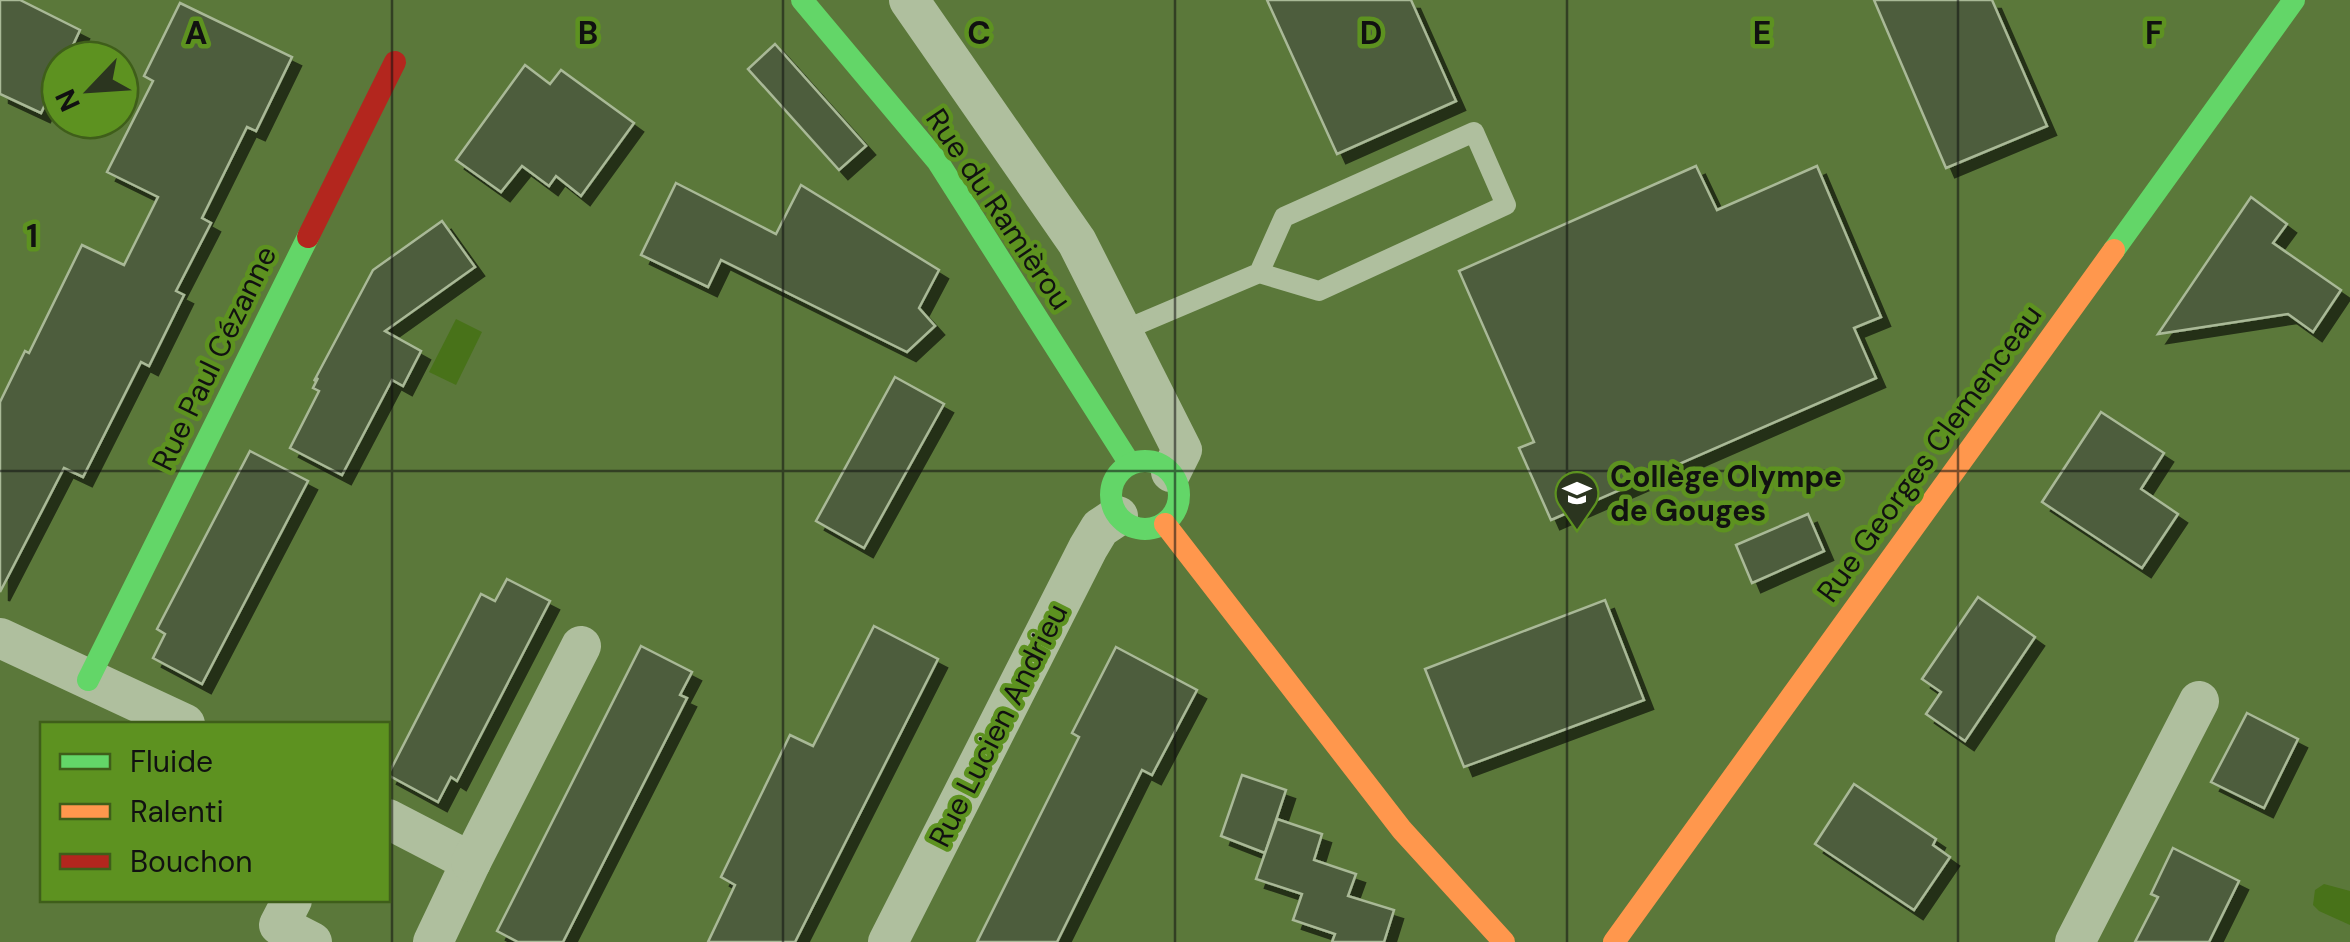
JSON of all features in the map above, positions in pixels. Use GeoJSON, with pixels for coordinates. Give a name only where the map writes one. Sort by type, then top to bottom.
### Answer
{"type":"FeatureCollection","features":[{"type":"Feature","properties":{"kind":"street","name":"Rue du Ramièrou"},"geometry":{"type":"LineString","coordinates":[[802,0],[938,162],[1130,464]]}},
{"type":"Feature","properties":{"kind":"street"},"geometry":{"type":"LineString","coordinates":[[909,0],[1077,242],[1182,450],[1171,472]]}},
{"type":"Feature","properties":{"kind":"street","name":"Rue Georges Clemenceau"},"geometry":{"type":"LineString","coordinates":[[1614,942],[2294,0]]}},
{"type":"Feature","properties":{"kind":"street","name":"Rue Paul Cézanne"},"geometry":{"type":"LineString","coordinates":[[88,680],[395,62]]}},
{"type":"Feature","properties":{"kind":"street"},"geometry":{"type":"LineString","coordinates":[[1151,461],[1171,472],[1180,493],[1174,515],[1165,524],[1143,530],[1132,528],[1118,516],[1110,491],[1114,480],[1130,464],[1151,461]]}},
{"type":"Feature","properties":{"kind":"street","name":"Rue Lucien Andrieu"},"geometry":{"type":"LineString","coordinates":[[888,942],[1088,548],[1100,528],[1118,516]]}},
{"type":"Feature","properties":{"kind":"street"},"geometry":{"type":"LineString","coordinates":[[1165,524],[1402,830],[1504,942]]}},
{"type":"Feature","properties":{"kind":"street"},"geometry":{"type":"LineString","coordinates":[[0,638],[181,722]]}},
{"type":"Feature","properties":{"kind":"street"},"geometry":{"type":"LineString","coordinates":[[433,942],[580,646]]}},
{"type":"Feature","properties":{"kind":"street"},"geometry":{"type":"LineString","coordinates":[[2074,942],[2199,701]]}},
{"type":"Feature","properties":{"kind":"street"},"geometry":{"type":"LineString","coordinates":[[390,820],[471,862]]}},
{"type":"Feature","properties":{"kind":"street"},"geometry":{"type":"LineString","coordinates":[[291,902],[280,926],[312,942]]}},
{"type":"Feature","properties":{"kind":"lane"},"geometry":{"type":"LineString","coordinates":[[1122,331],[1259,273],[1319,291],[1506,205],[1474,132],[1284,216],[1259,273]]}},
{"type":"Feature","properties":{"kind":"shaded area"},"geometry":{"type":"Polygon","coordinates":[[[456,319],[482,332],[456,385],[429,372],[456,319]]]}},
{"type":"Feature","properties":{"kind":"shaded area"},"geometry":{"type":"Polygon","coordinates":[[[2324,884],[2350,891],[2350,925],[2313,905],[2315,890],[2324,884]]]}},
{"type":"Feature","properties":{"kind":"building"},"geometry":{"type":"Polygon","coordinates":[[[0,0],[20,0],[80,30],[75,40],[40,40],[40,113],[0,94],[0,0]]]}},
{"type":"Feature","properties":{"kind":"building"},"geometry":{"type":"Polygon","coordinates":[[[1267,0],[1411,0],[1456,101],[1337,154],[1267,0]]]}},
{"type":"Feature","properties":{"kind":"building"},"geometry":{"type":"Polygon","coordinates":[[[1874,0],[1992,0],[2047,126],[1946,168],[1874,0]]]}},
{"type":"Feature","properties":{"kind":"building"},"geometry":{"type":"Polygon","coordinates":[[[180,3],[292,57],[256,131],[247,127],[202,218],[211,223],[176,291],[184,295],[149,366],[141,362],[83,477],[64,468],[0,592],[0,402],[25,351],[29,353],[82,245],[124,265],[158,197],[107,172],[123,140],[140,140],[140,107],[153,81],[144,76],[180,3]]]}},
{"type":"Feature","properties":{"kind":"building"},"geometry":{"type":"Polygon","coordinates":[[[775,44],[866,146],[839,170],[748,69],[775,44]]]}},
{"type":"Feature","properties":{"kind":"building"},"geometry":{"type":"Polygon","coordinates":[[[525,65],[550,84],[561,70],[634,123],[581,196],[556,176],[549,186],[522,166],[501,192],[456,160],[525,65]]]}},
{"type":"Feature","properties":{"kind":"building"},"geometry":{"type":"Polygon","coordinates":[[[1696,166],[1717,210],[1817,166],[1881,317],[1854,328],[1876,378],[1551,520],[1519,448],[1534,442],[1459,271],[1696,166]]]}},
{"type":"Feature","properties":{"kind":"building"},"geometry":{"type":"Polygon","coordinates":[[[676,183],[776,234],[801,185],[939,270],[919,308],[935,326],[907,352],[721,260],[708,287],[641,255],[676,183]]]}},
{"type":"Feature","properties":{"kind":"building"},"geometry":{"type":"Polygon","coordinates":[[[2251,197],[2287,224],[2273,243],[2341,290],[2313,332],[2288,314],[2158,334],[2251,197]]]}},
{"type":"Feature","properties":{"kind":"building"},"geometry":{"type":"Polygon","coordinates":[[[442,221],[475,267],[385,331],[421,351],[403,386],[392,380],[342,475],[290,448],[319,391],[313,388],[318,378],[314,381],[373,270],[442,221]]]}},
{"type":"Feature","properties":{"kind":"building"},"geometry":{"type":"Polygon","coordinates":[[[895,377],[944,404],[864,548],[816,521],[895,377]]]}},
{"type":"Feature","properties":{"kind":"building"},"geometry":{"type":"Polygon","coordinates":[[[2101,412],[2164,453],[2141,489],[2178,514],[2142,568],[2042,502],[2101,412]]]}},
{"type":"Feature","properties":{"kind":"building"},"geometry":{"type":"Polygon","coordinates":[[[250,451],[308,481],[202,684],[153,658],[165,634],[157,629],[250,451]]]}},
{"type":"Feature","properties":{"kind":"building"},"geometry":{"type":"Polygon","coordinates":[[[1808,514],[1824,551],[1752,583],[1736,545],[1808,514]]]}},
{"type":"Feature","properties":{"kind":"building"},"geometry":{"type":"Polygon","coordinates":[[[507,579],[550,601],[457,781],[451,777],[438,802],[390,776],[390,771],[481,594],[495,601],[507,579]]]}},
{"type":"Feature","properties":{"kind":"building"},"geometry":{"type":"Polygon","coordinates":[[[1978,597],[2035,637],[1965,741],[1926,714],[1941,692],[1922,679],[1978,597]]]}},
{"type":"Feature","properties":{"kind":"building"},"geometry":{"type":"Polygon","coordinates":[[[1605,600],[1644,700],[1464,767],[1425,669],[1605,600]]]}},
{"type":"Feature","properties":{"kind":"building"},"geometry":{"type":"Polygon","coordinates":[[[874,626],[938,659],[795,942],[708,942],[735,885],[721,877],[790,735],[813,746],[874,626]]]}},
{"type":"Feature","properties":{"kind":"building"},"geometry":{"type":"Polygon","coordinates":[[[641,646],[692,672],[680,695],[687,698],[563,942],[518,942],[497,931],[641,646]]]}},
{"type":"Feature","properties":{"kind":"building"},"geometry":{"type":"Polygon","coordinates":[[[1116,647],[1197,690],[1152,775],[1142,770],[1057,942],[977,942],[1079,737],[1072,733],[1116,647]]]}},
{"type":"Feature","properties":{"kind":"building"},"geometry":{"type":"Polygon","coordinates":[[[2247,713],[2298,739],[2264,808],[2211,782],[2247,713]]]}},
{"type":"Feature","properties":{"kind":"building"},"geometry":{"type":"Polygon","coordinates":[[[1242,775],[1286,790],[1265,853],[1221,836],[1242,775]]]}},
{"type":"Feature","properties":{"kind":"building"},"geometry":{"type":"Polygon","coordinates":[[[1854,784],[1936,839],[1933,845],[1950,857],[1914,910],[1815,844],[1854,784]]]}},
{"type":"Feature","properties":{"kind":"building"},"geometry":{"type":"Polygon","coordinates":[[[1277,819],[1322,834],[1314,860],[1356,874],[1348,896],[1394,910],[1384,942],[1332,942],[1335,934],[1293,920],[1302,894],[1256,879],[1277,819]]]}},
{"type":"Feature","properties":{"kind":"building"},"geometry":{"type":"Polygon","coordinates":[[[2173,848],[2239,881],[2209,942],[2135,942],[2158,897],[2151,894],[2173,848]]]}},
{"type":"Feature","properties":{"kind":"traffic: fast"},"geometry":{"type":"LineString","coordinates":[[802,0],[938,162],[1130,464]]}},
{"type":"Feature","properties":{"kind":"traffic: fast"},"geometry":{"type":"LineString","coordinates":[[2114,250],[2294,0]]}},
{"type":"Feature","properties":{"kind":"traffic: fast"},"geometry":{"type":"LineString","coordinates":[[88,680],[308,237]]}},
{"type":"Feature","properties":{"kind":"traffic: fast"},"geometry":{"type":"LineString","coordinates":[[1145,461],[1158,463],[1169,471],[1177,482],[1179,495],[1177,508],[1169,519],[1158,527],[1145,529],[1132,527],[1121,519],[1113,508],[1111,495],[1113,482],[1121,471],[1132,463],[1145,461]]}},
{"type":"Feature","properties":{"kind":"traffic: slow"},"geometry":{"type":"LineString","coordinates":[[1614,942],[2114,250]]}},
{"type":"Feature","properties":{"kind":"traffic: slow"},"geometry":{"type":"LineString","coordinates":[[1165,524],[1402,830],[1504,942]]}},
{"type":"Feature","properties":{"kind":"traffic: jam"},"geometry":{"type":"LineString","coordinates":[[308,237],[395,62]]}},
{"type":"Feature","properties":{"kind":"place","name":"Collège Olympe de Gouges"},"geometry":{"type":"Point","coordinates":[1577,531]}}]}
